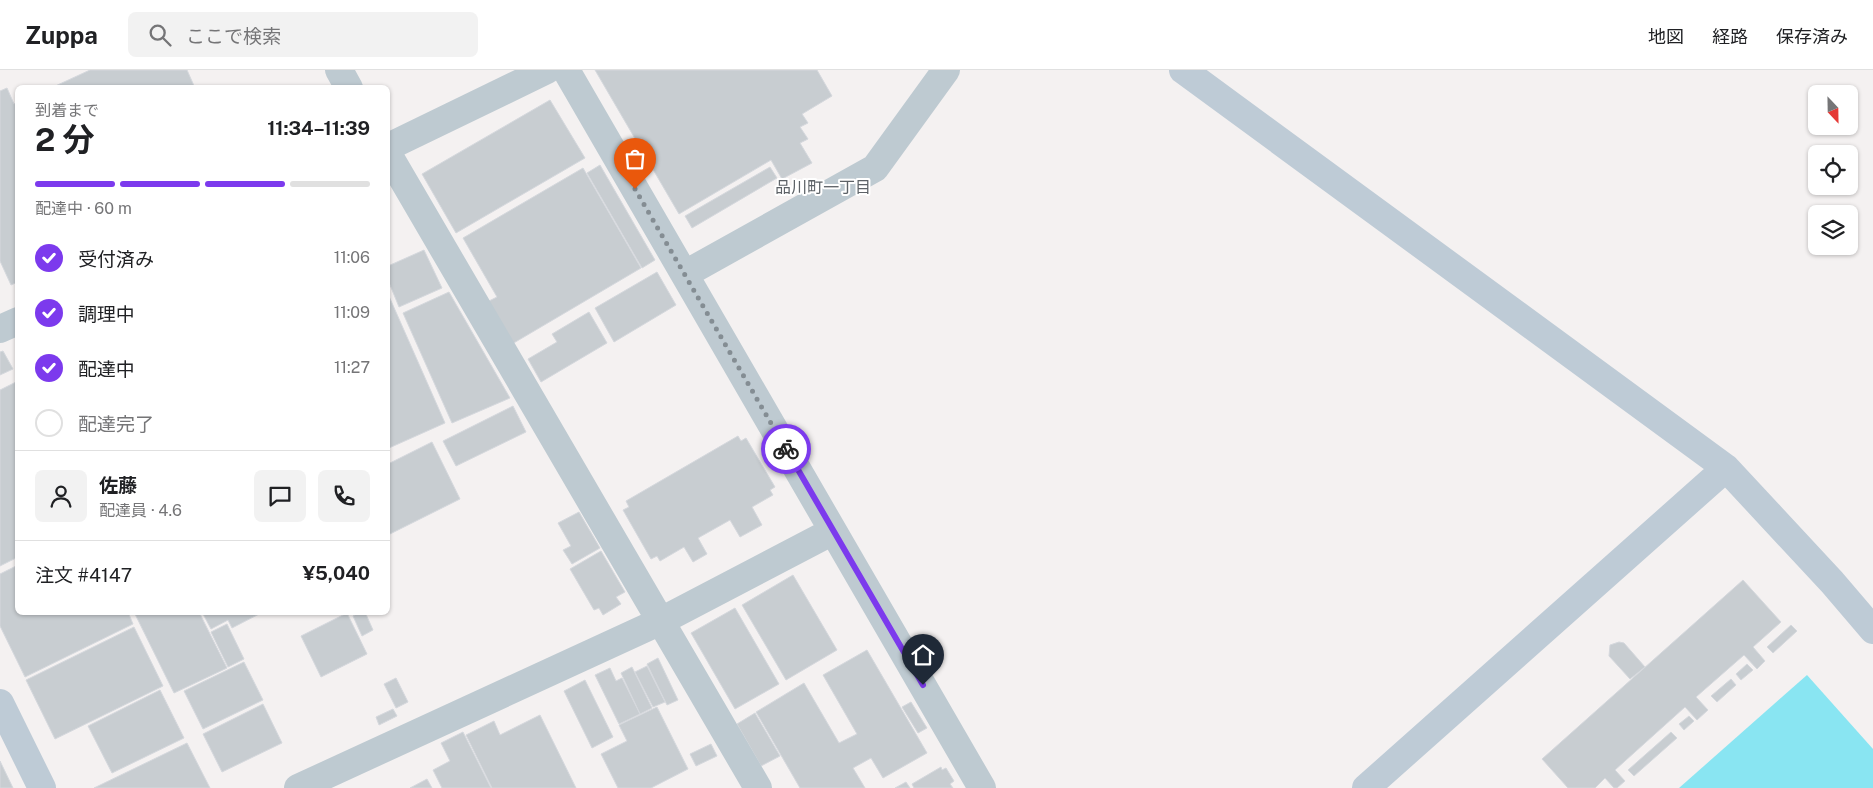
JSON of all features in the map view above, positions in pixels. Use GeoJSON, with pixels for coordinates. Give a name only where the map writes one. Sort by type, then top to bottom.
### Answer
{"type":"FeatureCollection","features":[{"type":"Feature","properties":{"kind":"street"},"geometry":{"type":"LineString","coordinates":[[339,70],[347,85]]}},
{"type":"Feature","properties":{"kind":"street"},"geometry":{"type":"LineString","coordinates":[[390,146],[547,70]]}},
{"type":"Feature","properties":{"kind":"street"},"geometry":{"type":"LineString","coordinates":[[566,70],[982,788]]}},
{"type":"Feature","properties":{"kind":"street"},"geometry":{"type":"LineString","coordinates":[[685,274],[875,168],[946,70]]}},
{"type":"Feature","properties":{"kind":"street"},"geometry":{"type":"LineString","coordinates":[[1183,70],[1726,468],[1832,582],[1873,630]]}},
{"type":"Feature","properties":{"kind":"street"},"geometry":{"type":"LineString","coordinates":[[390,157],[758,788]]}},
{"type":"Feature","properties":{"kind":"street"},"geometry":{"type":"LineString","coordinates":[[0,329],[15,322]]}},
{"type":"Feature","properties":{"kind":"street"},"geometry":{"type":"LineString","coordinates":[[1366,788],[1726,468]]}},
{"type":"Feature","properties":{"kind":"street"},"geometry":{"type":"LineString","coordinates":[[298,788],[661,621],[834,531]]}},
{"type":"Feature","properties":{"kind":"street"},"geometry":{"type":"LineString","coordinates":[[0,703],[42,788]]}},
{"type":"Feature","properties":{"kind":"water"},"geometry":{"type":"Polygon","coordinates":[[[1807,675],[1873,749],[1873,788],[1679,788],[1807,675]]]}},
{"type":"Feature","properties":{"kind":"building"},"geometry":{"type":"Polygon","coordinates":[[[90,70],[187,70],[194,85],[58,85],[90,70]]]}},
{"type":"Feature","properties":{"kind":"building"},"geometry":{"type":"Polygon","coordinates":[[[595,70],[817,70],[832,96],[802,114],[808,123],[800,127],[808,139],[800,143],[812,163],[782,179],[771,160],[679,214],[595,70]]]}},
{"type":"Feature","properties":{"kind":"building"},"geometry":{"type":"Polygon","coordinates":[[[7,88],[15,104],[15,283],[11,285],[0,261],[0,91],[7,88]]]}},
{"type":"Feature","properties":{"kind":"building"},"geometry":{"type":"Polygon","coordinates":[[[550,100],[585,158],[456,233],[422,174],[550,100]]]}},
{"type":"Feature","properties":{"kind":"building"},"geometry":{"type":"Polygon","coordinates":[[[600,165],[655,260],[642,268],[587,173],[600,165]]]}},
{"type":"Feature","properties":{"kind":"building"},"geometry":{"type":"Polygon","coordinates":[[[770,167],[777,178],[692,228],[685,216],[770,167]]]}},
{"type":"Feature","properties":{"kind":"building"},"geometry":{"type":"Polygon","coordinates":[[[583,168],[641,268],[512,344],[487,302],[497,297],[463,238],[583,168]]]}},
{"type":"Feature","properties":{"kind":"building"},"geometry":{"type":"Polygon","coordinates":[[[424,250],[442,288],[399,307],[390,285],[390,265],[424,250]]]}},
{"type":"Feature","properties":{"kind":"building"},"geometry":{"type":"Polygon","coordinates":[[[657,272],[676,305],[614,342],[595,308],[657,272]]]}},
{"type":"Feature","properties":{"kind":"building"},"geometry":{"type":"Polygon","coordinates":[[[449,292],[510,398],[452,423],[403,313],[449,292]]]}},
{"type":"Feature","properties":{"kind":"building"},"geometry":{"type":"Polygon","coordinates":[[[390,299],[445,423],[390,448],[390,299]]]}},
{"type":"Feature","properties":{"kind":"building"},"geometry":{"type":"Polygon","coordinates":[[[589,312],[607,343],[541,382],[528,359],[557,342],[552,334],[589,312]]]}},
{"type":"Feature","properties":{"kind":"building"},"geometry":{"type":"Polygon","coordinates":[[[3,351],[13,369],[0,375],[0,352],[3,351]]]}},
{"type":"Feature","properties":{"kind":"building"},"geometry":{"type":"Polygon","coordinates":[[[15,382],[15,558],[0,566],[0,390],[15,382]]]}},
{"type":"Feature","properties":{"kind":"building"},"geometry":{"type":"Polygon","coordinates":[[[513,406],[526,432],[456,466],[443,441],[513,406]]]}},
{"type":"Feature","properties":{"kind":"building"},"geometry":{"type":"Polygon","coordinates":[[[738,436],[741,441],[746,438],[775,487],[770,490],[773,495],[752,507],[762,525],[740,537],[730,520],[698,538],[707,554],[693,562],[684,547],[660,561],[657,556],[651,559],[623,510],[629,507],[626,501],[738,436]]]}},
{"type":"Feature","properties":{"kind":"building"},"geometry":{"type":"Polygon","coordinates":[[[432,442],[460,499],[390,534],[390,463],[432,442]]]}},
{"type":"Feature","properties":{"kind":"building"},"geometry":{"type":"Polygon","coordinates":[[[579,512],[600,548],[572,564],[563,550],[571,546],[558,523],[579,512]]]}},
{"type":"Feature","properties":{"kind":"building"},"geometry":{"type":"Polygon","coordinates":[[[601,551],[625,592],[616,597],[621,604],[603,615],[599,608],[594,610],[570,569],[601,551]]]}},
{"type":"Feature","properties":{"kind":"building"},"geometry":{"type":"Polygon","coordinates":[[[15,566],[15,615],[129,615],[133,624],[25,677],[0,626],[0,574],[15,566]]]}},
{"type":"Feature","properties":{"kind":"building"},"geometry":{"type":"Polygon","coordinates":[[[793,575],[837,650],[786,680],[742,605],[793,575]]]}},
{"type":"Feature","properties":{"kind":"building"},"geometry":{"type":"Polygon","coordinates":[[[1743,580],[1781,622],[1753,647],[1765,661],[1757,669],[1744,655],[1696,697],[1708,710],[1697,720],[1685,707],[1615,770],[1625,781],[1617,788],[1614,788],[1605,778],[1595,788],[1568,788],[1542,759],[1743,580]]]}},
{"type":"Feature","properties":{"kind":"building"},"geometry":{"type":"Polygon","coordinates":[[[735,608],[779,684],[735,709],[691,633],[735,608]]]}},
{"type":"Feature","properties":{"kind":"building"},"geometry":{"type":"Polygon","coordinates":[[[135,615],[200,615],[227,668],[174,693],[135,615]]]}},
{"type":"Feature","properties":{"kind":"building"},"geometry":{"type":"Polygon","coordinates":[[[204,615],[257,615],[232,628],[228,620],[211,629],[204,615]]]}},
{"type":"Feature","properties":{"kind":"building"},"geometry":{"type":"Polygon","coordinates":[[[343,615],[348,615],[367,654],[321,677],[301,636],[343,615]]]}},
{"type":"Feature","properties":{"kind":"building"},"geometry":{"type":"Polygon","coordinates":[[[366,615],[373,630],[362,636],[353,616],[366,615]]]}},
{"type":"Feature","properties":{"kind":"building"},"geometry":{"type":"Polygon","coordinates":[[[227,624],[244,659],[228,667],[211,632],[227,624]]]}},
{"type":"Feature","properties":{"kind":"building"},"geometry":{"type":"Polygon","coordinates":[[[1791,625],[1797,631],[1773,653],[1767,647],[1791,625]]]}},
{"type":"Feature","properties":{"kind":"building"},"geometry":{"type":"Polygon","coordinates":[[[134,627],[163,686],[55,739],[26,680],[134,627]]]}},
{"type":"Feature","properties":{"kind":"building"},"geometry":{"type":"Polygon","coordinates":[[[1619,642],[1624,643],[1645,667],[1630,679],[1609,656],[1610,645],[1619,642]]]}},
{"type":"Feature","properties":{"kind":"building"},"geometry":{"type":"Polygon","coordinates":[[[867,650],[927,753],[883,778],[871,758],[853,768],[865,788],[800,788],[756,712],[804,683],[839,743],[857,734],[823,675],[867,650]]]}},
{"type":"Feature","properties":{"kind":"building"},"geometry":{"type":"Polygon","coordinates":[[[658,658],[678,700],[667,705],[647,664],[658,658]]]}},
{"type":"Feature","properties":{"kind":"building"},"geometry":{"type":"Polygon","coordinates":[[[244,662],[263,700],[203,729],[184,691],[244,662]]]}},
{"type":"Feature","properties":{"kind":"building"},"geometry":{"type":"Polygon","coordinates":[[[1747,664],[1753,670],[1741,680],[1736,674],[1747,664]]]}},
{"type":"Feature","properties":{"kind":"building"},"geometry":{"type":"Polygon","coordinates":[[[647,666],[665,702],[653,707],[635,672],[647,666]]]}},
{"type":"Feature","properties":{"kind":"building"},"geometry":{"type":"Polygon","coordinates":[[[632,667],[652,708],[640,714],[621,673],[632,667]]]}},
{"type":"Feature","properties":{"kind":"building"},"geometry":{"type":"Polygon","coordinates":[[[610,668],[616,681],[622,678],[640,714],[619,724],[595,675],[610,668]]]}},
{"type":"Feature","properties":{"kind":"building"},"geometry":{"type":"Polygon","coordinates":[[[396,678],[408,702],[396,708],[384,684],[396,678]]]}},
{"type":"Feature","properties":{"kind":"building"},"geometry":{"type":"Polygon","coordinates":[[[1731,679],[1736,685],[1717,702],[1711,696],[1731,679]]]}},
{"type":"Feature","properties":{"kind":"building"},"geometry":{"type":"Polygon","coordinates":[[[585,680],[613,737],[592,748],[564,691],[585,680]]]}},
{"type":"Feature","properties":{"kind":"building"},"geometry":{"type":"Polygon","coordinates":[[[160,690],[184,738],[112,773],[88,726],[160,690]]]}},
{"type":"Feature","properties":{"kind":"building"},"geometry":{"type":"Polygon","coordinates":[[[911,702],[927,728],[918,733],[902,707],[911,702]]]}},
{"type":"Feature","properties":{"kind":"building"},"geometry":{"type":"Polygon","coordinates":[[[263,704],[282,743],[222,772],[203,734],[263,704]]]}},
{"type":"Feature","properties":{"kind":"building"},"geometry":{"type":"Polygon","coordinates":[[[657,707],[688,769],[651,788],[618,788],[601,754],[627,741],[619,725],[657,707]]]}},
{"type":"Feature","properties":{"kind":"building"},"geometry":{"type":"Polygon","coordinates":[[[393,709],[397,716],[379,725],[376,717],[393,709]]]}},
{"type":"Feature","properties":{"kind":"building"},"geometry":{"type":"Polygon","coordinates":[[[755,713],[780,756],[761,766],[737,724],[755,713]]]}},
{"type":"Feature","properties":{"kind":"building"},"geometry":{"type":"Polygon","coordinates":[[[540,715],[576,788],[492,788],[466,735],[494,721],[500,735],[540,715]]]}},
{"type":"Feature","properties":{"kind":"building"},"geometry":{"type":"Polygon","coordinates":[[[1689,716],[1694,721],[1684,730],[1679,724],[1689,716]]]}},
{"type":"Feature","properties":{"kind":"building"},"geometry":{"type":"Polygon","coordinates":[[[463,732],[491,788],[442,788],[433,770],[450,761],[441,743],[463,732]]]}},
{"type":"Feature","properties":{"kind":"building"},"geometry":{"type":"Polygon","coordinates":[[[1671,732],[1677,738],[1634,776],[1628,770],[1671,732]]]}},
{"type":"Feature","properties":{"kind":"building"},"geometry":{"type":"Polygon","coordinates":[[[187,743],[210,788],[94,788],[187,743]]]}},
{"type":"Feature","properties":{"kind":"building"},"geometry":{"type":"Polygon","coordinates":[[[711,744],[717,756],[696,766],[690,754],[711,744]]]}},
{"type":"Feature","properties":{"kind":"building"},"geometry":{"type":"Polygon","coordinates":[[[0,761],[13,788],[0,788],[0,761]]]}},
{"type":"Feature","properties":{"kind":"building"},"geometry":{"type":"Polygon","coordinates":[[[941,767],[942,770],[946,768],[954,781],[950,784],[953,788],[914,788],[912,784],[941,767]]]}},
{"type":"Feature","properties":{"kind":"building"},"geometry":{"type":"Polygon","coordinates":[[[427,779],[432,788],[410,788],[427,779]]]}},
{"type":"Feature","properties":{"kind":"building"},"geometry":{"type":"Polygon","coordinates":[[[906,782],[910,788],[895,788],[906,782]]]}},
{"type":"Feature","properties":{"kind":"way so far"},"geometry":{"type":"LineString","coordinates":[[635,189],[786,449]]}},
{"type":"Feature","properties":{"kind":"district","name":"品川町一丁目"},"geometry":{"type":"Point","coordinates":[823,187]}},
{"type":"Feature","properties":{"kind":"route"},"geometry":{"type":"LineString","coordinates":[[786,449],[923,685]]}}]}
